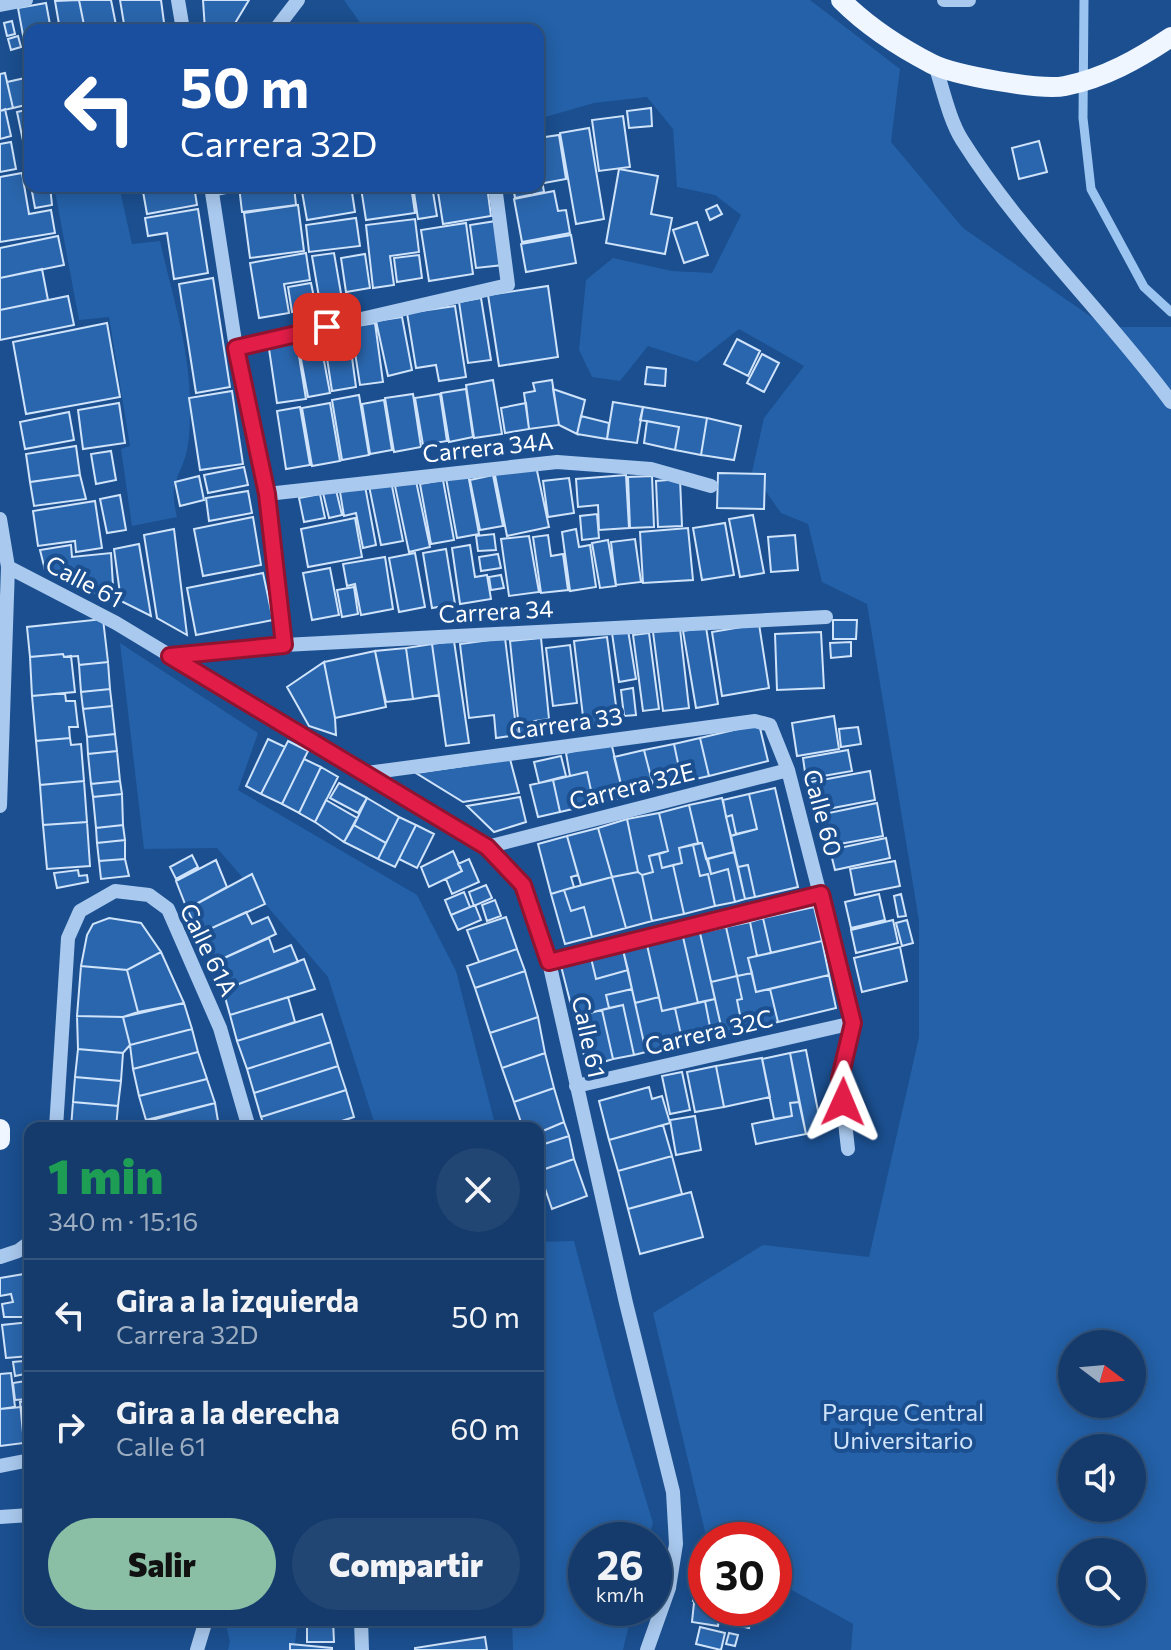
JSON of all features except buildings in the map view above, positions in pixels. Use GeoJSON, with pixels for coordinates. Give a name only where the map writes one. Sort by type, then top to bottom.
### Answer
{"type":"FeatureCollection","features":[{"type":"Feature","properties":{"kind":"main road"},"geometry":{"type":"LineString","coordinates":[[841,0],[862,20],[935,65],[1016,85],[1063,87],[1127,67],[1171,37]]}},
{"type":"Feature","properties":{"kind":"main road"},"geometry":{"type":"LineString","coordinates":[[0,1129],[0,1140]]}},
{"type":"Feature","properties":{"kind":"street"},"geometry":{"type":"LineString","coordinates":[[0,5],[26,0]]}},
{"type":"Feature","properties":{"kind":"street"},"geometry":{"type":"LineString","coordinates":[[178,0],[182,24]]}},
{"type":"Feature","properties":{"kind":"street"},"geometry":{"type":"LineString","coordinates":[[280,24],[298,0]]}},
{"type":"Feature","properties":{"kind":"street"},"geometry":{"type":"LineString","coordinates":[[944,0],[969,0]]}},
{"type":"Feature","properties":{"kind":"street"},"geometry":{"type":"LineString","coordinates":[[935,65],[960,137],[1029,231],[1138,358],[1171,402]]}},
{"type":"Feature","properties":{"kind":"street"},"geometry":{"type":"LineString","coordinates":[[213,192],[236,348],[267,494],[284,645]]}},
{"type":"Feature","properties":{"kind":"street"},"geometry":{"type":"LineString","coordinates":[[236,348],[508,285],[496,192]]}},
{"type":"Feature","properties":{"kind":"street","name":"Carrera 34A"},"geometry":{"type":"LineString","coordinates":[[267,494],[557,462],[651,469],[711,486]]}},
{"type":"Feature","properties":{"kind":"street"},"geometry":{"type":"LineString","coordinates":[[0,519],[4,569],[0,806]]}},
{"type":"Feature","properties":{"kind":"street","name":"Calle 61"},"geometry":{"type":"LineString","coordinates":[[4,569],[116,623],[367,773],[487,847],[523,885],[549,962],[673,1492],[676,1544],[669,1588],[647,1650]]}},
{"type":"Feature","properties":{"kind":"street","name":"Carrera 34"},"geometry":{"type":"LineString","coordinates":[[170,656],[284,645],[826,617]]}},
{"type":"Feature","properties":{"kind":"street","name":"Carrera 33"},"geometry":{"type":"LineString","coordinates":[[367,773],[755,721],[770,725]]}},
{"type":"Feature","properties":{"kind":"street","name":"Calle 60"},"geometry":{"type":"LineString","coordinates":[[770,725],[788,770],[853,1023],[840,1078],[848,1149]]}},
{"type":"Feature","properties":{"kind":"street","name":"Carrera 32E"},"geometry":{"type":"LineString","coordinates":[[487,847],[788,770]]}},
{"type":"Feature","properties":{"kind":"street","name":"Calle 61A"},"geometry":{"type":"LineString","coordinates":[[56,1122],[68,938],[80,911],[115,891],[149,895],[168,909],[220,1028],[247,1122]]}},
{"type":"Feature","properties":{"kind":"street"},"geometry":{"type":"LineString","coordinates":[[549,962],[821,894]]}},
{"type":"Feature","properties":{"kind":"street","name":"Carrera 32C"},"geometry":{"type":"LineString","coordinates":[[576,1086],[853,1023]]}},
{"type":"Feature","properties":{"kind":"street"},"geometry":{"type":"LineString","coordinates":[[0,1257],[24,1246]]}},
{"type":"Feature","properties":{"kind":"street"},"geometry":{"type":"LineString","coordinates":[[0,1466],[24,1461]]}},
{"type":"Feature","properties":{"kind":"street"},"geometry":{"type":"LineString","coordinates":[[0,1517],[24,1515]]}},
{"type":"Feature","properties":{"kind":"street"},"geometry":{"type":"LineString","coordinates":[[197,1650],[204,1626]]}},
{"type":"Feature","properties":{"kind":"street"},"geometry":{"type":"LineString","coordinates":[[361,1626],[362,1650]]}},
{"type":"Feature","properties":{"kind":"green space","name":"Parque Central Universitario"},"geometry":{"type":"Polygon","coordinates":[[[344,0],[810,0],[900,69],[891,142],[963,228],[1106,327],[1171,327],[1171,1650],[851,1650],[853,1624],[792,1590],[792,1522],[703,1522],[653,1313],[763,1245],[869,1257],[919,1037],[919,921],[867,604],[822,582],[808,524],[781,513],[752,472],[764,418],[804,366],[739,329],[697,362],[648,346],[620,381],[592,377],[579,350],[586,280],[613,258],[672,271],[712,273],[741,215],[715,195],[677,187],[673,129],[647,97],[594,103],[544,117],[544,24],[361,24],[344,0]]]}},
{"type":"Feature","properties":{"kind":"green space"},"geometry":{"type":"Polygon","coordinates":[[[55,192],[120,192],[132,244],[160,241],[180,322],[187,363],[190,417],[188,445],[174,492],[177,517],[132,526],[121,449],[130,446],[109,317],[79,320],[55,192]]]}},
{"type":"Feature","properties":{"kind":"green space"},"geometry":{"type":"Polygon","coordinates":[[[120,643],[258,733],[238,790],[417,895],[456,971],[494,1122],[374,1122],[328,977],[217,848],[144,849],[120,643]]]}},
{"type":"Feature","properties":{"kind":"green space"},"geometry":{"type":"Polygon","coordinates":[[[574,1241],[616,1401],[653,1522],[568,1522],[568,1626],[629,1626],[623,1650],[513,1650],[512,1626],[544,1626],[544,1242],[574,1241]]]}},
{"type":"Feature","properties":{"kind":"green space"},"geometry":{"type":"Polygon","coordinates":[[[226,1626],[297,1626],[294,1650],[228,1650],[230,1642],[226,1626]]]}},
{"type":"Feature","properties":{"kind":"waterway"},"geometry":{"type":"LineString","coordinates":[[1084,0],[1083,118],[1091,189],[1144,287],[1171,312]]}},
{"type":"Feature","properties":{"kind":"route"},"geometry":{"type":"LineString","coordinates":[[327,327],[236,348],[267,494],[284,645],[170,656],[487,847],[523,885],[549,962],[821,894],[853,1023],[840,1078],[843,1102]]}}]}
